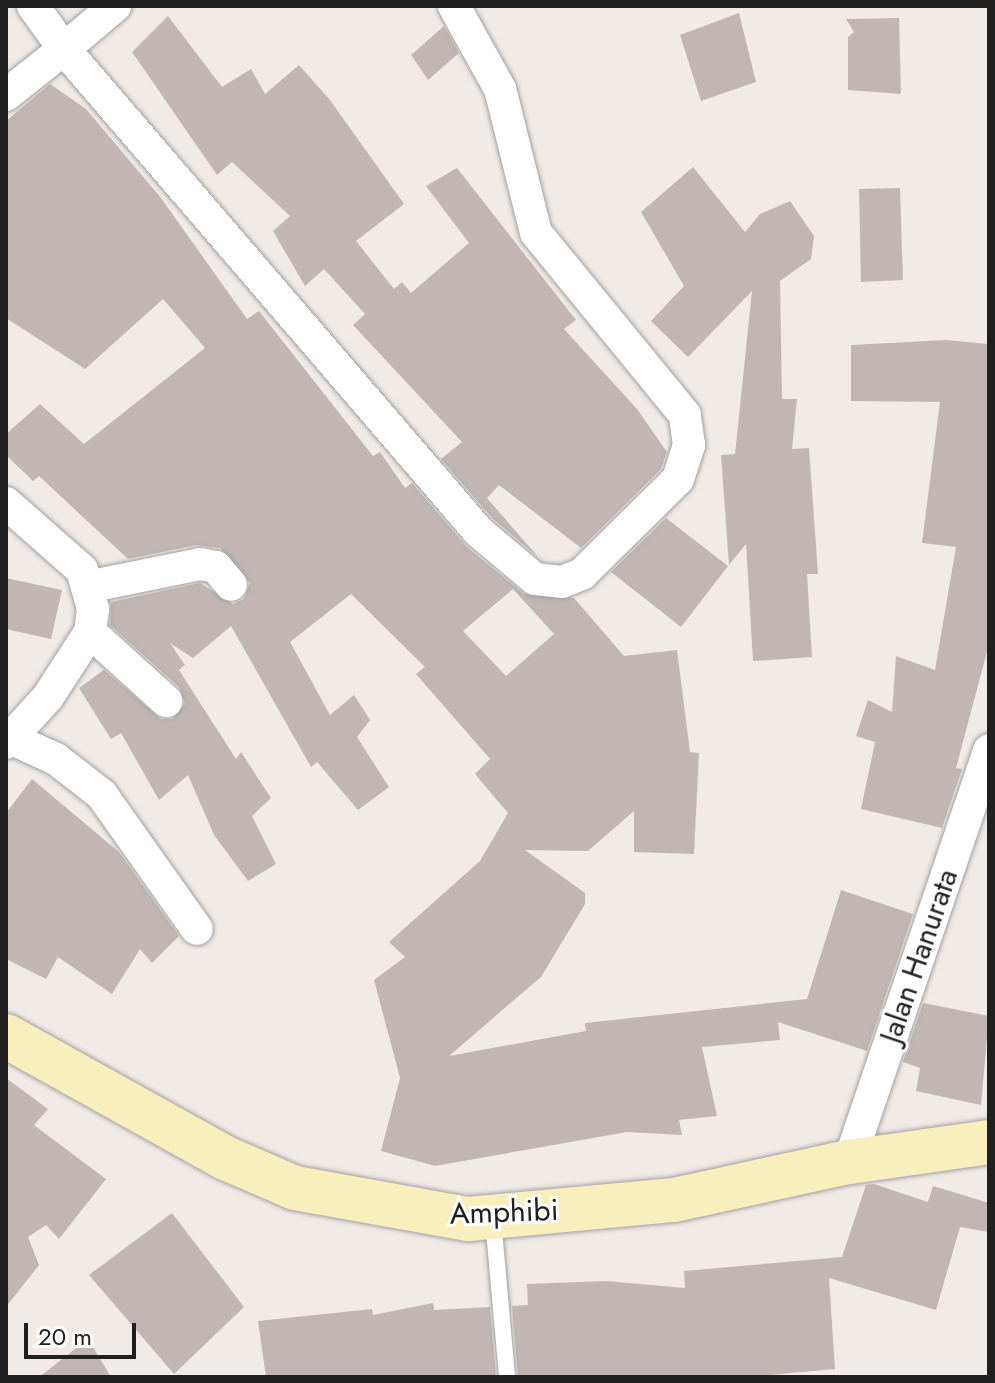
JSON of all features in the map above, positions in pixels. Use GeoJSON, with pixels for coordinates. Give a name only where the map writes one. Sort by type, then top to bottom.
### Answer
{"type":"FeatureCollection","features":[{"type":"Feature","properties":{"kind":"main road","name":"Amphibi"},"geometry":{"type":"LineString","coordinates":[[6,1036],[223,1157],[295,1188],[389,1209],[493,1217],[674,1200],[849,1162],[989,1142]]}},
{"type":"Feature","properties":{"kind":"street"},"geometry":{"type":"LineString","coordinates":[[33,6],[64,49],[479,532],[535,579],[562,582],[582,574],[678,479],[689,445],[685,415],[536,233],[500,89],[454,6]]}},
{"type":"Feature","properties":{"kind":"street"},"geometry":{"type":"LineString","coordinates":[[6,95],[115,6]]}},
{"type":"Feature","properties":{"kind":"street"},"geometry":{"type":"LineString","coordinates":[[6,503],[53,540],[82,570],[93,609],[90,632],[9,741],[56,759],[102,795],[197,929]]}},
{"type":"Feature","properties":{"kind":"street"},"geometry":{"type":"LineString","coordinates":[[87,587],[200,564],[216,567],[231,585]]}},
{"type":"Feature","properties":{"kind":"street"},"geometry":{"type":"LineString","coordinates":[[90,632],[166,701]]}},
{"type":"Feature","properties":{"kind":"street","name":"Jalan Hanurata"},"geometry":{"type":"LineString","coordinates":[[849,1162],[989,750]]}},
{"type":"Feature","properties":{"kind":"lane"},"geometry":{"type":"LineString","coordinates":[[493,1217],[507,1377]]}},
{"type":"Feature","properties":{"kind":"building"},"geometry":{"type":"Polygon","coordinates":[[[739,13],[756,82],[701,101],[680,35],[739,13]]]}},
{"type":"Feature","properties":{"kind":"building"},"geometry":{"type":"Polygon","coordinates":[[[168,16],[222,87],[251,69],[265,94],[299,65],[330,100],[404,204],[356,241],[394,289],[402,282],[411,293],[469,243],[426,186],[457,168],[576,320],[564,329],[637,409],[667,452],[661,469],[581,548],[499,485],[487,498],[538,557],[492,518],[441,459],[462,442],[353,325],[365,314],[324,269],[305,286],[273,231],[290,216],[232,162],[217,175],[132,52],[168,16]]]}},
{"type":"Feature","properties":{"kind":"building"},"geometry":{"type":"Polygon","coordinates":[[[899,18],[901,94],[848,90],[848,37],[854,32],[846,19],[899,18]]]}},
{"type":"Feature","properties":{"kind":"building"},"geometry":{"type":"Polygon","coordinates":[[[444,26],[459,53],[428,80],[411,55],[444,26]]]}},
{"type":"Feature","properties":{"kind":"building"},"geometry":{"type":"Polygon","coordinates":[[[50,84],[86,109],[161,198],[247,319],[259,311],[373,456],[380,452],[405,488],[412,483],[467,547],[524,594],[574,598],[624,656],[677,650],[690,752],[699,753],[694,854],[634,852],[634,811],[588,851],[525,850],[585,893],[585,904],[541,977],[449,1056],[586,1031],[585,1023],[807,999],[841,890],[913,914],[867,1051],[778,1022],[780,1040],[702,1047],[717,1116],[679,1120],[682,1135],[627,1132],[435,1166],[381,1151],[400,1078],[374,980],[405,957],[389,942],[480,861],[508,813],[475,774],[490,759],[416,674],[425,667],[351,594],[290,642],[330,715],[354,695],[370,720],[357,737],[389,787],[358,810],[317,762],[311,767],[231,626],[193,658],[170,643],[185,665],[179,670],[236,759],[241,752],[271,798],[252,816],[276,864],[248,881],[214,835],[188,775],[159,800],[121,733],[111,739],[79,688],[104,670],[161,719],[172,719],[185,704],[179,687],[110,625],[111,602],[200,583],[233,604],[244,599],[250,583],[220,548],[196,545],[128,559],[39,476],[33,481],[6,455],[6,434],[40,404],[84,444],[205,348],[163,299],[85,369],[6,318],[6,121],[50,84]],[[513,589],[463,631],[506,676],[554,634],[513,589]]]}},
{"type":"Feature","properties":{"kind":"building"},"geometry":{"type":"Polygon","coordinates":[[[693,167],[745,232],[760,214],[790,201],[814,236],[811,259],[780,281],[782,399],[797,399],[792,449],[809,448],[818,574],[807,574],[812,657],[753,661],[746,544],[729,565],[721,455],[735,454],[752,291],[688,357],[651,321],[684,286],[641,212],[693,167]]]}},
{"type":"Feature","properties":{"kind":"building"},"geometry":{"type":"Polygon","coordinates":[[[900,188],[903,280],[861,282],[859,189],[900,188]]]}},
{"type":"Feature","properties":{"kind":"building"},"geometry":{"type":"Polygon","coordinates":[[[946,340],[989,344],[989,644],[956,768],[962,769],[942,828],[861,809],[875,742],[856,736],[868,700],[892,712],[896,656],[935,670],[956,547],[922,543],[940,402],[851,401],[851,345],[946,340]]]}},
{"type":"Feature","properties":{"kind":"building"},"geometry":{"type":"Polygon","coordinates":[[[666,518],[728,566],[681,627],[611,572],[666,518]]]}},
{"type":"Feature","properties":{"kind":"building"},"geometry":{"type":"Polygon","coordinates":[[[6,578],[62,590],[51,639],[6,629],[6,578]]]}},
{"type":"Feature","properties":{"kind":"building"},"geometry":{"type":"Polygon","coordinates":[[[32,779],[119,852],[179,936],[152,963],[140,949],[112,994],[58,957],[46,979],[6,959],[6,813],[32,779]]]}},
{"type":"Feature","properties":{"kind":"building"},"geometry":{"type":"Polygon","coordinates":[[[923,1003],[989,1016],[981,1105],[916,1091],[920,1068],[903,1062],[923,1003]]]}},
{"type":"Feature","properties":{"kind":"building"},"geometry":{"type":"Polygon","coordinates":[[[6,1078],[48,1109],[34,1125],[106,1179],[59,1239],[46,1225],[28,1237],[39,1265],[6,1307],[6,1078]]]}},
{"type":"Feature","properties":{"kind":"building"},"geometry":{"type":"Polygon","coordinates":[[[874,1184],[928,1202],[933,1186],[989,1203],[989,1232],[960,1227],[936,1310],[829,1278],[835,1369],[748,1377],[518,1377],[512,1306],[528,1305],[527,1284],[606,1281],[685,1288],[684,1271],[842,1257],[866,1185],[874,1184]]]}},
{"type":"Feature","properties":{"kind":"building"},"geometry":{"type":"Polygon","coordinates":[[[172,1213],[244,1307],[174,1374],[89,1275],[172,1213]]]}},
{"type":"Feature","properties":{"kind":"building"},"geometry":{"type":"Polygon","coordinates":[[[433,1303],[434,1310],[490,1307],[496,1377],[266,1377],[258,1321],[372,1309],[373,1315],[433,1303]]]}},
{"type":"Feature","properties":{"kind":"building"},"geometry":{"type":"Polygon","coordinates":[[[88,1339],[111,1377],[39,1377],[88,1339]]]}}]}
